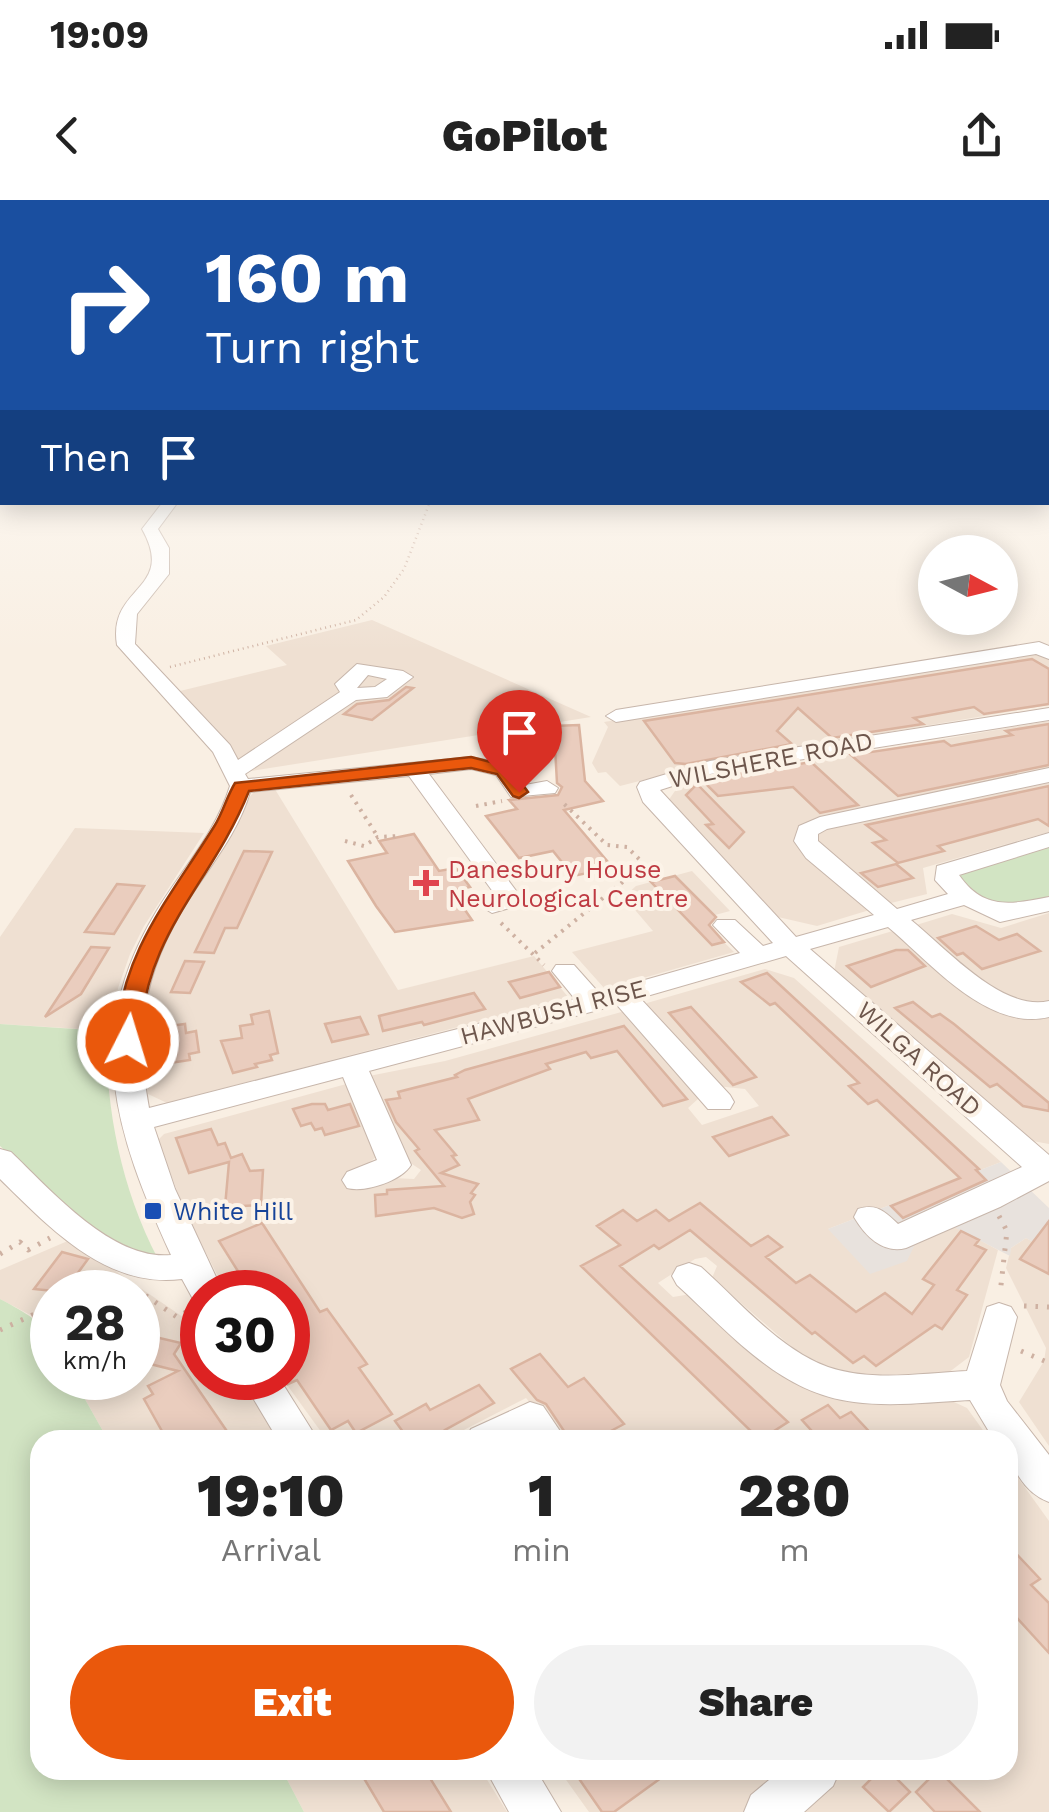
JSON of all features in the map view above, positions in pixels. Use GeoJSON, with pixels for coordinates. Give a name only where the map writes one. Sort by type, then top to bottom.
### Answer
{"type":"FeatureCollection","features":[{"type":"Feature","properties":{"kind":"street"},"geometry":{"type":"LineString","coordinates":[[169,505],[150,528],[161,548],[161,574],[126,612],[122,628],[126,645],[208,733],[238,779]]}},
{"type":"Feature","properties":{"kind":"street"},"geometry":{"type":"LineString","coordinates":[[616,716],[1039,648],[1049,653]]}},
{"type":"Feature","properties":{"kind":"street"},"geometry":{"type":"LineString","coordinates":[[190,1270],[139,1122],[128,1041],[136,976],[167,913],[228,821],[238,779],[351,694]]}},
{"type":"Feature","properties":{"kind":"street","name":"WILSHERE ROAD"},"geometry":{"type":"LineString","coordinates":[[790,946],[650,797],[648,787],[664,778],[728,765],[937,728],[1049,714]]}},
{"type":"Feature","properties":{"kind":"street"},"geometry":{"type":"LineString","coordinates":[[238,779],[330,777],[482,764],[503,770],[519,792],[547,788]]}},
{"type":"Feature","properties":{"kind":"street"},"geometry":{"type":"LineString","coordinates":[[414,768],[511,900],[492,905]]}},
{"type":"Feature","properties":{"kind":"street"},"geometry":{"type":"LineString","coordinates":[[1049,775],[820,824],[807,831],[806,841],[814,853],[995,1002],[1032,1013],[1049,1009]]}},
{"type":"Feature","properties":{"kind":"street"},"geometry":{"type":"LineString","coordinates":[[1049,840],[946,871],[947,880],[966,897],[1000,914],[1049,904]]}},
{"type":"Feature","properties":{"kind":"street","name":"HAWBUSH RISE"},"geometry":{"type":"LineString","coordinates":[[139,1122],[593,1003],[966,897]]}},
{"type":"Feature","properties":{"kind":"street"},"geometry":{"type":"LineString","coordinates":[[726,925],[756,955]]}},
{"type":"Feature","properties":{"kind":"street","name":"WILGA ROAD"},"geometry":{"type":"LineString","coordinates":[[790,946],[1047,1169]]}},
{"type":"Feature","properties":{"kind":"street"},"geometry":{"type":"LineString","coordinates":[[556,969],[593,1003]]}},
{"type":"Feature","properties":{"kind":"street"},"geometry":{"type":"LineString","coordinates":[[622,994],[719,1102]]}},
{"type":"Feature","properties":{"kind":"street"},"geometry":{"type":"LineString","coordinates":[[352,1064],[395,1166],[358,1180]]}},
{"type":"Feature","properties":{"kind":"street"},"geometry":{"type":"LineString","coordinates":[[0,1160],[71,1226],[140,1267],[180,1281]]}},
{"type":"Feature","properties":{"kind":"street"},"geometry":{"type":"LineString","coordinates":[[870,1217],[894,1239],[989,1199],[1047,1169]]}},
{"type":"Feature","properties":{"kind":"street"},"geometry":{"type":"LineString","coordinates":[[689,1276],[785,1359],[814,1377],[850,1387],[982,1385]]}},
{"type":"Feature","properties":{"kind":"street"},"geometry":{"type":"LineString","coordinates":[[998,1317],[982,1385],[992,1409],[1008,1430]]}},
{"type":"Feature","properties":{"kind":"street"},"geometry":{"type":"LineString","coordinates":[[273,1400],[292,1430]]}},
{"type":"Feature","properties":{"kind":"street"},"geometry":{"type":"LineString","coordinates":[[504,1430],[530,1417],[540,1430]]}},
{"type":"Feature","properties":{"kind":"street"},"geometry":{"type":"LineString","coordinates":[[1018,1444],[1049,1486]]}},
{"type":"Feature","properties":{"kind":"street"},"geometry":{"type":"LineString","coordinates":[[516,1780],[537,1812]]}},
{"type":"Feature","properties":{"kind":"street"},"geometry":{"type":"LineString","coordinates":[[768,1812],[805,1780]]}},
{"type":"Feature","properties":{"kind":"path"},"geometry":{"type":"LineString","coordinates":[[158,670],[356,620],[377,607],[393,587],[420,544],[429,505]]}},
{"type":"Feature","properties":{"kind":"path"},"geometry":{"type":"LineString","coordinates":[[330,777],[336,785],[346,786],[378,836]]}},
{"type":"Feature","properties":{"kind":"path"},"geometry":{"type":"LineString","coordinates":[[535,954],[638,872],[641,864],[627,847],[606,845],[547,788]]}},
{"type":"Feature","properties":{"kind":"path"},"geometry":{"type":"LineString","coordinates":[[344,841],[364,846],[378,836],[401,836]]}},
{"type":"Feature","properties":{"kind":"path"},"geometry":{"type":"LineString","coordinates":[[492,905],[505,929],[556,969]]}},
{"type":"Feature","properties":{"kind":"path"},"geometry":{"type":"LineString","coordinates":[[989,1199],[1007,1231],[998,1317]]}},
{"type":"Feature","properties":{"kind":"path"},"geometry":{"type":"LineString","coordinates":[[0,1254],[20,1242],[28,1250],[71,1226]]}},
{"type":"Feature","properties":{"kind":"path"},"geometry":{"type":"LineString","coordinates":[[160,1306],[178,1318],[180,1315]]}},
{"type":"Feature","properties":{"kind":"path"},"geometry":{"type":"LineString","coordinates":[[0,1330],[30,1316]]}},
{"type":"Feature","properties":{"kind":"shaded area"},"geometry":{"type":"Polygon","coordinates":[[[372,620],[591,717],[245,772],[222,735],[180,691],[287,665],[266,646],[372,620]]]}},
{"type":"Feature","properties":{"kind":"shaded area"},"geometry":{"type":"Polygon","coordinates":[[[1032,652],[1049,660],[1049,705],[722,760],[620,786],[606,772],[598,773],[592,763],[608,727],[604,722],[1032,652]]]}},
{"type":"Feature","properties":{"kind":"shaded area"},"geometry":{"type":"Polygon","coordinates":[[[1049,721],[1049,772],[802,828],[876,908],[817,926],[778,917],[668,801],[677,788],[734,775],[1049,721]]]}},
{"type":"Feature","properties":{"kind":"shaded area"},"geometry":{"type":"Polygon","coordinates":[[[1049,777],[1049,832],[923,868],[927,894],[887,904],[814,847],[820,828],[1049,777]]]}},
{"type":"Feature","properties":{"kind":"shaded area"},"geometry":{"type":"Polygon","coordinates":[[[273,786],[398,990],[534,956],[569,998],[167,1103],[148,1094],[142,1014],[152,968],[168,930],[251,795],[258,788],[273,786]]]}},
{"type":"Feature","properties":{"kind":"shaded area"},"geometry":{"type":"Polygon","coordinates":[[[75,828],[204,833],[130,954],[118,988],[113,1031],[0,1024],[0,937],[75,828]]]}},
{"type":"Feature","properties":{"kind":"shaded area"},"geometry":{"type":"Polygon","coordinates":[[[692,871],[730,911],[700,919],[734,952],[605,989],[572,952],[653,931],[624,897],[636,886],[692,871]]]}},
{"type":"Feature","properties":{"kind":"shaded area"},"geometry":{"type":"Polygon","coordinates":[[[1049,913],[1049,1002],[1008,1003],[913,926],[952,914],[1001,928],[1049,913]]]}},
{"type":"Feature","properties":{"kind":"shaded area"},"geometry":{"type":"Polygon","coordinates":[[[896,930],[1005,1014],[1024,1019],[1049,1013],[1049,1144],[1027,1140],[834,972],[839,947],[896,930]]]}},
{"type":"Feature","properties":{"kind":"shaded area"},"geometry":{"type":"Polygon","coordinates":[[[765,969],[794,978],[1001,1162],[828,1229],[915,1242],[948,1223],[998,1250],[969,1357],[948,1373],[860,1375],[833,1371],[793,1348],[712,1278],[717,1266],[706,1257],[695,1259],[658,1283],[673,1297],[691,1294],[791,1381],[822,1395],[849,1400],[954,1402],[967,1408],[983,1430],[553,1430],[526,1398],[464,1430],[320,1430],[298,1400],[310,1400],[310,1270],[215,1270],[185,1212],[158,1140],[164,1134],[350,1083],[382,1152],[358,1172],[344,1176],[349,1189],[393,1178],[414,1179],[421,1170],[406,1160],[369,1076],[445,1061],[625,1011],[699,1090],[698,1099],[688,1108],[702,1125],[759,1106],[745,1089],[716,1086],[647,1009],[647,1003],[765,969]]]}},
{"type":"Feature","properties":{"kind":"shaded area"},"geometry":{"type":"Polygon","coordinates":[[[1001,1162],[1049,1208],[1049,1251],[1026,1238],[1011,1248],[1010,1256],[948,1224],[916,1242],[907,1261],[870,1274],[828,1229],[1001,1162]]]}},
{"type":"Feature","properties":{"kind":"shaded area"},"geometry":{"type":"Polygon","coordinates":[[[1026,1238],[1049,1251],[1049,1446],[1019,1402],[1044,1361],[1046,1348],[1006,1268],[1011,1248],[1026,1238]]]}},
{"type":"Feature","properties":{"kind":"shaded area"},"geometry":{"type":"Polygon","coordinates":[[[70,1240],[114,1270],[30,1270],[30,1315],[0,1299],[0,1270],[70,1240]]]}},
{"type":"Feature","properties":{"kind":"shaded area"},"geometry":{"type":"Polygon","coordinates":[[[160,1301],[180,1315],[180,1400],[254,1400],[274,1430],[102,1430],[85,1400],[160,1400],[160,1301]]]}},
{"type":"Feature","properties":{"kind":"shaded area"},"geometry":{"type":"Polygon","coordinates":[[[1018,1478],[1049,1521],[1049,1812],[589,1812],[566,1780],[1018,1780],[1018,1478]]]}},
{"type":"Feature","properties":{"kind":"shaded area"},"geometry":{"type":"Polygon","coordinates":[[[287,1780],[487,1780],[507,1812],[304,1812],[287,1780]]]}},
{"type":"Feature","properties":{"kind":"green space"},"geometry":{"type":"Polygon","coordinates":[[[1049,846],[1049,896],[1001,905],[959,882],[958,872],[1049,846]]]}},
{"type":"Feature","properties":{"kind":"green space"},"geometry":{"type":"Polygon","coordinates":[[[0,1024],[106,1031],[109,1090],[118,1148],[134,1205],[158,1259],[110,1243],[0,1146],[0,1024]]]}},
{"type":"Feature","properties":{"kind":"green space"},"geometry":{"type":"Polygon","coordinates":[[[0,1299],[30,1317],[30,1400],[85,1400],[102,1430],[30,1430],[30,1780],[287,1780],[304,1812],[0,1812],[0,1299]]]}},
{"type":"Feature","properties":{"kind":"building"},"geometry":{"type":"Polygon","coordinates":[[[1032,659],[1049,669],[1049,704],[984,714],[974,707],[914,718],[923,724],[832,738],[798,708],[777,731],[792,744],[686,764],[675,763],[644,721],[1032,659]]]}},
{"type":"Feature","properties":{"kind":"building"},"geometry":{"type":"Polygon","coordinates":[[[406,687],[413,688],[372,720],[344,714],[357,704],[389,700],[406,687]]]}},
{"type":"Feature","properties":{"kind":"building"},"geometry":{"type":"Polygon","coordinates":[[[1049,724],[1049,765],[898,796],[851,755],[944,741],[951,746],[1049,724]]]}},
{"type":"Feature","properties":{"kind":"building"},"geometry":{"type":"Polygon","coordinates":[[[579,725],[585,781],[603,801],[564,810],[613,868],[573,876],[553,851],[519,858],[486,816],[517,809],[509,800],[558,795],[562,787],[557,783],[555,747],[544,747],[543,730],[579,725]]]}},
{"type":"Feature","properties":{"kind":"building"},"geometry":{"type":"Polygon","coordinates":[[[811,762],[858,805],[820,813],[793,787],[718,796],[702,780],[811,762]]]}},
{"type":"Feature","properties":{"kind":"building"},"geometry":{"type":"Polygon","coordinates":[[[697,784],[744,832],[729,848],[706,825],[713,824],[686,795],[697,784]]]}},
{"type":"Feature","properties":{"kind":"building"},"geometry":{"type":"Polygon","coordinates":[[[1049,786],[1049,826],[1038,819],[938,846],[944,851],[898,863],[873,843],[886,840],[866,825],[1049,786]]]}},
{"type":"Feature","properties":{"kind":"building","name":"Danesbury House Neurological Centre"},"geometry":{"type":"Polygon","coordinates":[[[414,834],[439,871],[456,868],[470,887],[452,891],[472,920],[395,932],[376,906],[348,861],[387,853],[379,841],[414,834]]]}},
{"type":"Feature","properties":{"kind":"building"},"geometry":{"type":"Polygon","coordinates":[[[244,851],[272,852],[237,928],[225,928],[214,953],[195,952],[244,851]]]}},
{"type":"Feature","properties":{"kind":"building"},"geometry":{"type":"Polygon","coordinates":[[[896,864],[913,878],[878,887],[861,873],[896,864]]]}},
{"type":"Feature","properties":{"kind":"building"},"geometry":{"type":"Polygon","coordinates":[[[675,876],[716,917],[709,925],[724,942],[712,945],[651,882],[675,876]]]}},
{"type":"Feature","properties":{"kind":"building"},"geometry":{"type":"Polygon","coordinates":[[[117,884],[144,886],[114,934],[85,932],[117,884]]]}},
{"type":"Feature","properties":{"kind":"building"},"geometry":{"type":"Polygon","coordinates":[[[976,926],[999,940],[1017,934],[1040,951],[982,969],[938,938],[976,926]]]}},
{"type":"Feature","properties":{"kind":"building"},"geometry":{"type":"Polygon","coordinates":[[[91,947],[109,948],[81,994],[45,1017],[91,947]]]}},
{"type":"Feature","properties":{"kind":"building"},"geometry":{"type":"Polygon","coordinates":[[[896,950],[908,950],[925,966],[871,987],[847,966],[896,950]]]}},
{"type":"Feature","properties":{"kind":"building"},"geometry":{"type":"Polygon","coordinates":[[[185,961],[204,962],[190,993],[171,992],[185,961]]]}},
{"type":"Feature","properties":{"kind":"building"},"geometry":{"type":"Polygon","coordinates":[[[549,972],[560,987],[520,998],[509,982],[549,972]]]}},
{"type":"Feature","properties":{"kind":"building"},"geometry":{"type":"Polygon","coordinates":[[[767,973],[979,1169],[976,1170],[986,1180],[903,1218],[891,1206],[960,1178],[877,1100],[868,1104],[849,1086],[859,1083],[775,1003],[770,1005],[741,982],[767,973]]]}},
{"type":"Feature","properties":{"kind":"building"},"geometry":{"type":"Polygon","coordinates":[[[474,993],[485,1009],[383,1031],[379,1016],[474,993]]]}},
{"type":"Feature","properties":{"kind":"building"},"geometry":{"type":"Polygon","coordinates":[[[913,1002],[932,1017],[940,1014],[954,1024],[1049,1103],[1049,1111],[1023,1106],[997,1084],[990,1087],[895,1008],[913,1002]]]}},
{"type":"Feature","properties":{"kind":"building"},"geometry":{"type":"Polygon","coordinates":[[[691,1007],[756,1077],[733,1085],[669,1013],[691,1007]]]}},
{"type":"Feature","properties":{"kind":"building"},"geometry":{"type":"Polygon","coordinates":[[[269,1011],[278,1053],[270,1055],[272,1060],[255,1064],[257,1067],[233,1073],[221,1041],[242,1038],[240,1026],[253,1024],[251,1015],[269,1011]]]}},
{"type":"Feature","properties":{"kind":"building"},"geometry":{"type":"Polygon","coordinates":[[[360,1017],[368,1034],[332,1042],[325,1024],[360,1017]]]}},
{"type":"Feature","properties":{"kind":"building"},"geometry":{"type":"Polygon","coordinates":[[[185,1024],[186,1033],[196,1031],[199,1052],[189,1054],[190,1060],[163,1064],[160,1037],[170,1035],[169,1026],[185,1024]]]}},
{"type":"Feature","properties":{"kind":"building"},"geometry":{"type":"Polygon","coordinates":[[[624,1026],[687,1099],[663,1106],[617,1051],[591,1058],[586,1052],[546,1064],[550,1069],[468,1099],[479,1120],[435,1130],[456,1155],[452,1156],[459,1165],[441,1173],[478,1184],[471,1193],[475,1195],[470,1202],[474,1214],[462,1218],[434,1208],[376,1216],[375,1195],[387,1194],[387,1190],[444,1186],[415,1151],[419,1149],[396,1122],[386,1100],[400,1098],[398,1092],[457,1077],[465,1070],[624,1026]]]}},
{"type":"Feature","properties":{"kind":"building"},"geometry":{"type":"Polygon","coordinates":[[[325,1104],[328,1110],[350,1104],[359,1126],[325,1135],[322,1128],[315,1130],[311,1123],[301,1126],[293,1109],[325,1104]]]}},
{"type":"Feature","properties":{"kind":"building"},"geometry":{"type":"Polygon","coordinates":[[[772,1117],[788,1135],[729,1156],[713,1137],[772,1117]]]}},
{"type":"Feature","properties":{"kind":"building"},"geometry":{"type":"Polygon","coordinates":[[[211,1129],[218,1145],[225,1143],[231,1158],[242,1154],[250,1171],[263,1170],[261,1205],[225,1207],[229,1162],[189,1173],[176,1138],[211,1129]]]}},
{"type":"Feature","properties":{"kind":"building"},"geometry":{"type":"Polygon","coordinates":[[[700,1203],[751,1246],[768,1236],[782,1247],[766,1257],[796,1283],[810,1275],[856,1312],[885,1293],[912,1314],[934,1285],[923,1279],[961,1231],[979,1240],[975,1245],[986,1250],[957,1290],[967,1295],[942,1329],[935,1325],[876,1366],[864,1356],[853,1363],[815,1332],[812,1334],[690,1230],[659,1249],[654,1245],[620,1266],[788,1422],[776,1430],[750,1430],[581,1266],[620,1245],[597,1226],[623,1210],[637,1221],[656,1210],[669,1221],[700,1203]]]}},
{"type":"Feature","properties":{"kind":"building"},"geometry":{"type":"Polygon","coordinates":[[[1049,1221],[1049,1274],[1020,1259],[1049,1221]]]}},
{"type":"Feature","properties":{"kind":"building"},"geometry":{"type":"Polygon","coordinates":[[[262,1223],[293,1270],[237,1270],[219,1241],[262,1223]]]}},
{"type":"Feature","properties":{"kind":"building"},"geometry":{"type":"Polygon","coordinates":[[[62,1252],[88,1259],[80,1270],[48,1270],[62,1252]]]}},
{"type":"Feature","properties":{"kind":"building"},"geometry":{"type":"Polygon","coordinates":[[[310,1297],[320,1312],[327,1309],[367,1364],[359,1368],[392,1414],[362,1430],[354,1430],[348,1421],[331,1430],[310,1399],[310,1297]]]}},
{"type":"Feature","properties":{"kind":"building"},"geometry":{"type":"Polygon","coordinates":[[[160,1338],[180,1343],[174,1354],[180,1363],[180,1400],[206,1400],[226,1430],[161,1430],[145,1400],[160,1400],[160,1380],[178,1371],[160,1366],[160,1338]]]}},
{"type":"Feature","properties":{"kind":"building"},"geometry":{"type":"Polygon","coordinates":[[[540,1354],[568,1387],[584,1378],[624,1424],[613,1430],[563,1430],[546,1404],[537,1400],[511,1369],[540,1354]]]}},
{"type":"Feature","properties":{"kind":"building"},"geometry":{"type":"Polygon","coordinates":[[[479,1385],[494,1403],[445,1430],[402,1430],[395,1421],[426,1404],[430,1410],[479,1385]]]}},
{"type":"Feature","properties":{"kind":"building"},"geometry":{"type":"Polygon","coordinates":[[[828,1405],[840,1418],[851,1412],[868,1430],[811,1430],[802,1420],[828,1405]]]}},
{"type":"Feature","properties":{"kind":"building"},"geometry":{"type":"Polygon","coordinates":[[[1018,1556],[1040,1579],[1031,1585],[1049,1603],[1049,1653],[1018,1619],[1018,1556]]]}},
{"type":"Feature","properties":{"kind":"building"},"geometry":{"type":"Polygon","coordinates":[[[365,1780],[431,1780],[451,1812],[384,1812],[365,1780]]]}},
{"type":"Feature","properties":{"kind":"building"},"geometry":{"type":"Polygon","coordinates":[[[580,1780],[658,1780],[614,1812],[602,1812],[580,1780]]]}},
{"type":"Feature","properties":{"kind":"building"},"geometry":{"type":"Polygon","coordinates":[[[870,1780],[898,1780],[910,1792],[889,1812],[863,1787],[870,1780]]]}},
{"type":"Feature","properties":{"kind":"building"},"geometry":{"type":"Polygon","coordinates":[[[928,1780],[948,1780],[980,1812],[935,1812],[916,1792],[928,1780]]]}},
{"type":"Feature","properties":{"kind":"place","name":"Danesbury House Neurological Centre"},"geometry":{"type":"Point","coordinates":[426,883]}},
{"type":"Feature","properties":{"kind":"place","name":"White Hill"},"geometry":{"type":"Point","coordinates":[153,1211]}},
{"type":"Feature","properties":{"kind":"route"},"geometry":{"type":"LineString","coordinates":[[128,1041],[136,976],[167,913],[228,821],[241,786],[471,763],[503,770],[519,792]]}}]}
